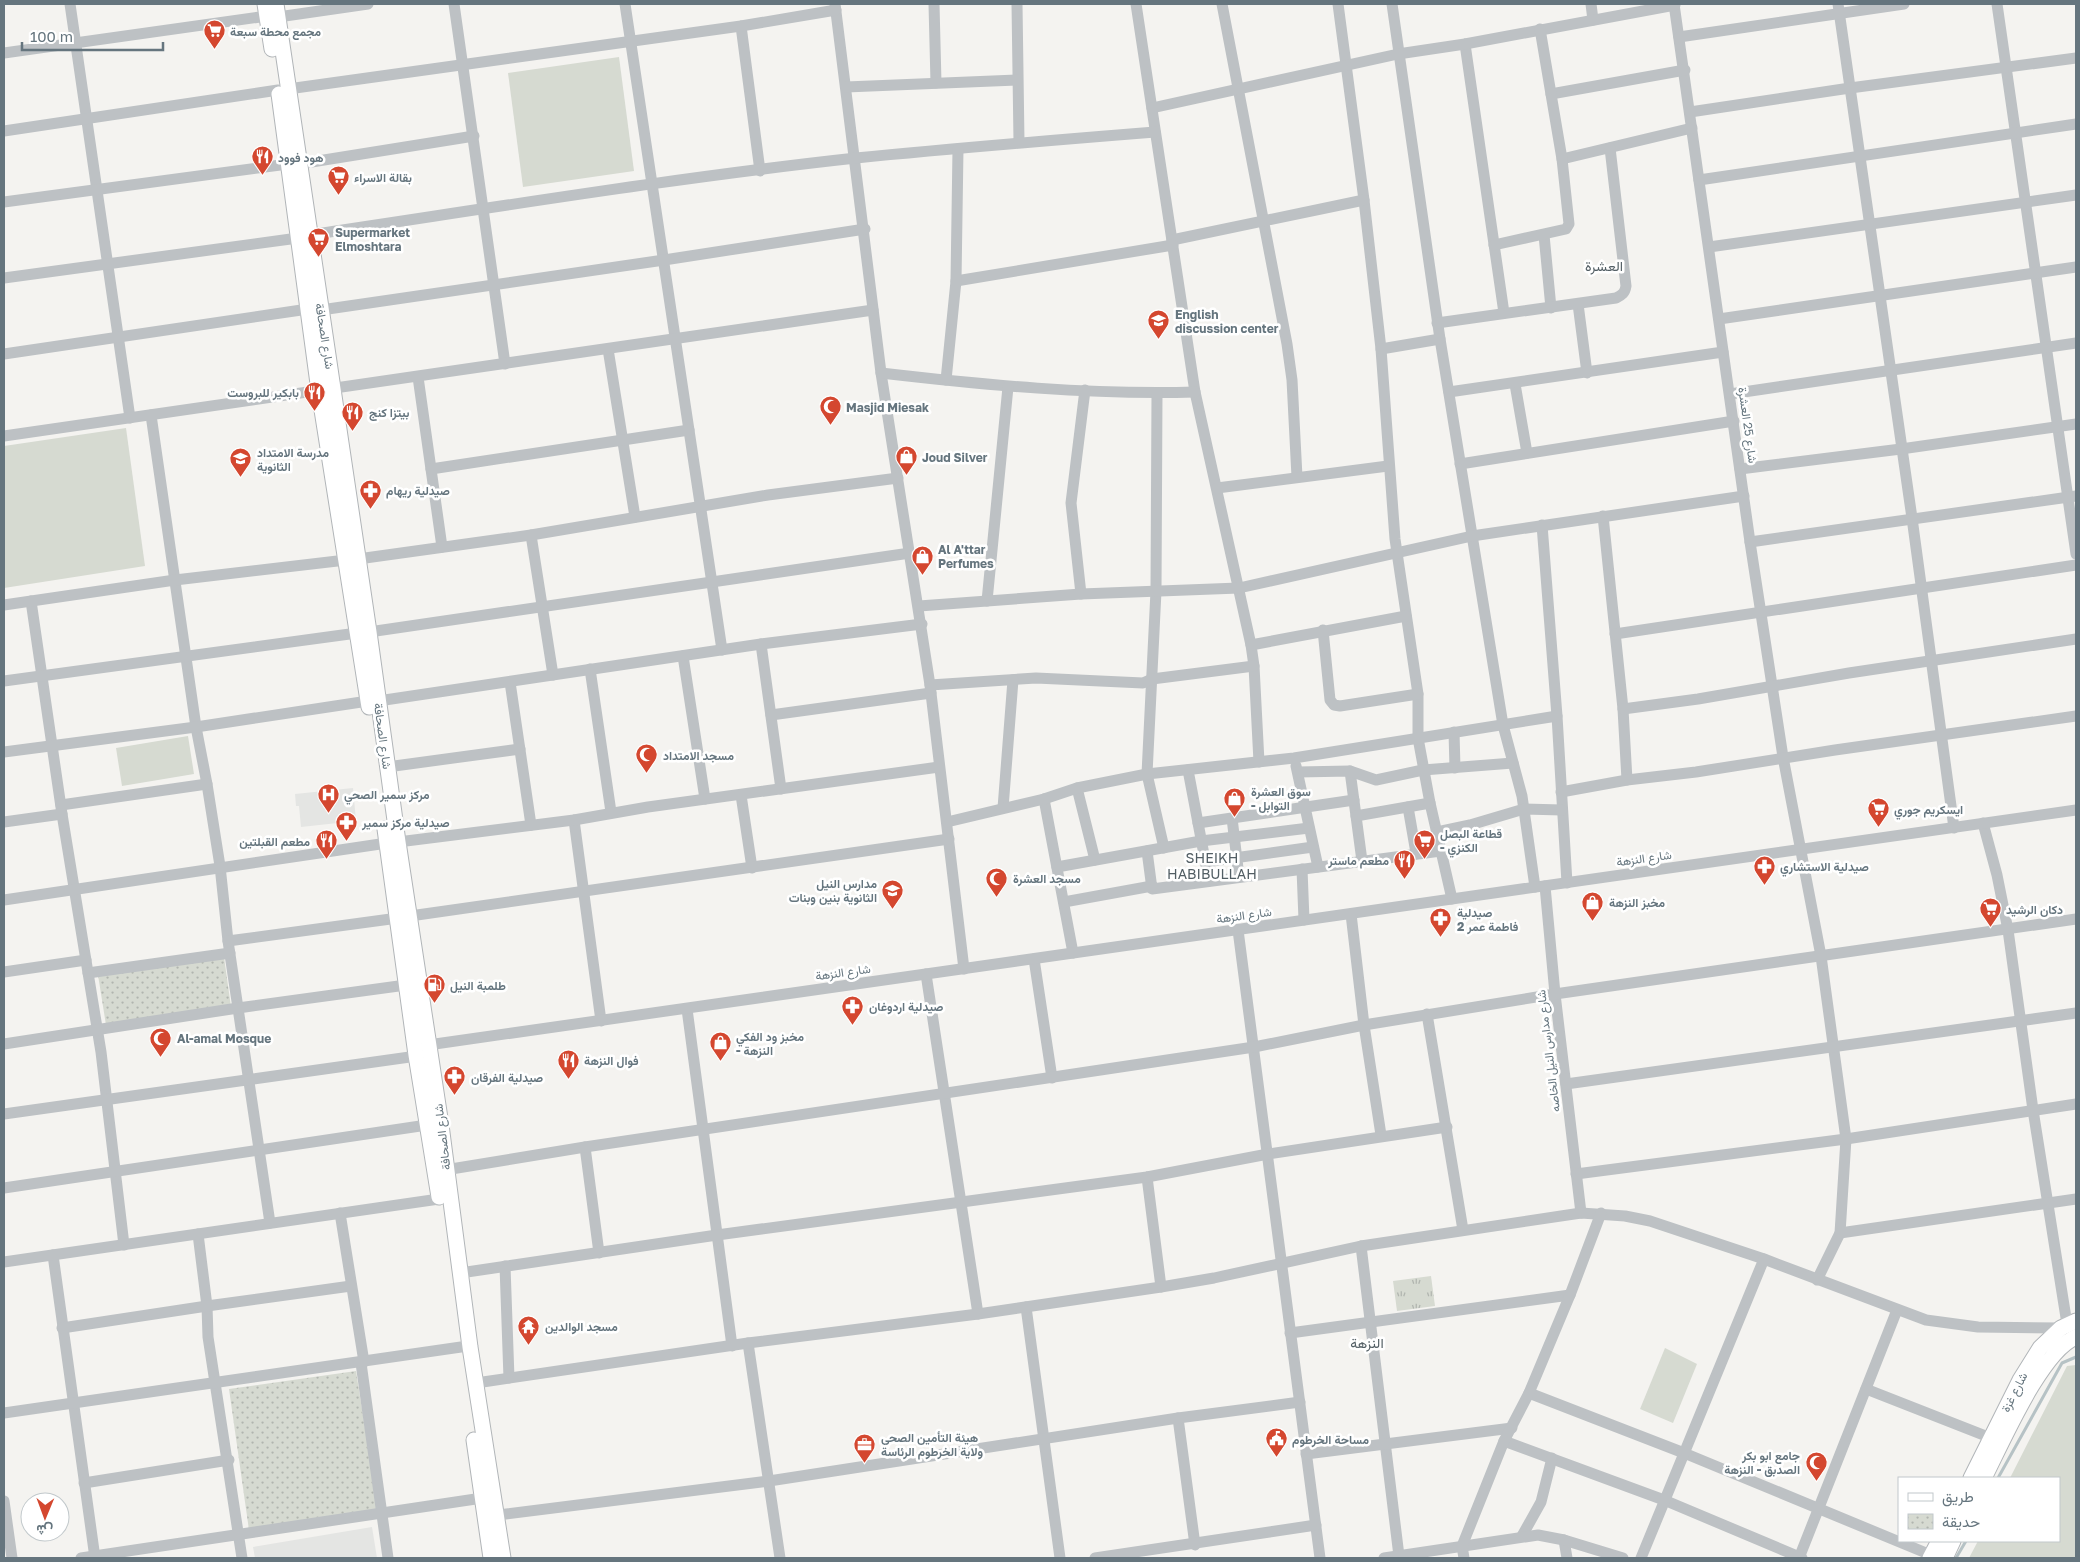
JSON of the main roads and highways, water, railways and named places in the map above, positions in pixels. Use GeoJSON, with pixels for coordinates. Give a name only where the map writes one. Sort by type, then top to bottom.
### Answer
{"type":"FeatureCollection","features":[{"type":"Feature","properties":{"kind":"main road","name":"شارع الصحافة"},"geometry":{"type":"LineString","coordinates":[[271,10],[404,917],[422,1051],[428,1125],[461,1347],[487,1497],[502,1558]]}},
{"type":"Feature","properties":{"kind":"main road","name":"شارع الصحافة"},"geometry":{"type":"LineString","coordinates":[[373,701],[387,767],[392,843]]}},
{"type":"Feature","properties":{"kind":"main road","name":"شارع الصحافة"},"geometry":{"type":"LineString","coordinates":[[404,917],[406,985],[422,1051],[446,1170],[476,1383],[487,1497]]}},
{"type":"Feature","properties":{"kind":"main road","name":"شارع غزة"},"geometry":{"type":"LineString","coordinates":[[1972,1477],[2029,1364],[2040,1348],[2068,1324]]}},
{"type":"Feature","properties":{"kind":"main road","name":"شارع غزة"},"geometry":{"type":"LineString","coordinates":[[1985,1477],[2036,1379],[2050,1357],[2060,1347],[2076,1337]]}},
{"type":"Feature","properties":{"kind":"main road","name":"شارع الصحافة"},"geometry":{"type":"LineString","coordinates":[[491,1516],[491,1558]]}},
{"type":"Feature","properties":{"kind":"main road"},"geometry":{"type":"LineString","coordinates":[[1935,1557],[1939,1542]]}},
{"type":"Feature","properties":{"kind":"main road"},"geometry":{"type":"LineString","coordinates":[[1935,1557],[1952,1542]]}},
{"type":"Feature","properties":{"kind":"waterway"},"geometry":{"type":"LineString","coordinates":[[1999,1477],[2062,1363],[2076,1357]]}},
{"type":"Feature","properties":{"kind":"waterway"},"geometry":{"type":"LineString","coordinates":[[1956,1558],[1965,1542]]}},
{"type":"Feature","properties":{"kind":"place","name":"مجمع محطة سبعة"},"geometry":{"type":"Point","coordinates":[214,50]}},
{"type":"Feature","properties":{"kind":"place","name":"هود فوود"},"geometry":{"type":"Point","coordinates":[262,176]}},
{"type":"Feature","properties":{"kind":"place","name":"بقالة الاسراء"},"geometry":{"type":"Point","coordinates":[338,196]}},
{"type":"Feature","properties":{"kind":"place","name":"Supermarket Elmoshtara"},"geometry":{"type":"Point","coordinates":[319,258]}},
{"type":"Feature","properties":{"kind":"place","name":"English discussion center"},"geometry":{"type":"Point","coordinates":[1159,340]}},
{"type":"Feature","properties":{"kind":"place","name":"بابكير للبروست"},"geometry":{"type":"Point","coordinates":[315,411]}},
{"type":"Feature","properties":{"kind":"place","name":"Masjid Miesak"},"geometry":{"type":"Point","coordinates":[830,426]}},
{"type":"Feature","properties":{"kind":"place","name":"بيتزا كنج"},"geometry":{"type":"Point","coordinates":[353,431]}},
{"type":"Feature","properties":{"kind":"place","name":"Joud Silver"},"geometry":{"type":"Point","coordinates":[906,476]}},
{"type":"Feature","properties":{"kind":"place","name":"مدرسة الامتداد الثانوية"},"geometry":{"type":"Point","coordinates":[241,478]}},
{"type":"Feature","properties":{"kind":"place","name":"صيدلية ريهام"},"geometry":{"type":"Point","coordinates":[370,509]}},
{"type":"Feature","properties":{"kind":"place","name":"Al A'ttar Perfumes"},"geometry":{"type":"Point","coordinates":[922,575]}},
{"type":"Feature","properties":{"kind":"place","name":"مسجد الامتداد"},"geometry":{"type":"Point","coordinates":[647,774]}},
{"type":"Feature","properties":{"kind":"place","name":"مركز سمير الصحي"},"geometry":{"type":"Point","coordinates":[328,813]}},
{"type":"Feature","properties":{"kind":"place","name":"سوق العشرة - التوابل"},"geometry":{"type":"Point","coordinates":[1235,817]}},
{"type":"Feature","properties":{"kind":"place","name":"ايسكريم جوري"},"geometry":{"type":"Point","coordinates":[1878,828]}},
{"type":"Feature","properties":{"kind":"place","name":"صيدلية مركز سمير"},"geometry":{"type":"Point","coordinates":[346,841]}},
{"type":"Feature","properties":{"kind":"place","name":"قطاعة البصل - الكنزي"},"geometry":{"type":"Point","coordinates":[1424,859]}},
{"type":"Feature","properties":{"kind":"place","name":"مطعم القبلتين"},"geometry":{"type":"Point","coordinates":[326,860]}},
{"type":"Feature","properties":{"kind":"place","name":"مطعم ماستر"},"geometry":{"type":"Point","coordinates":[1405,879]}},
{"type":"Feature","properties":{"kind":"place","name":"صيدلية الاستشاري"},"geometry":{"type":"Point","coordinates":[1764,885]}},
{"type":"Feature","properties":{"kind":"place","name":"مسجد العشرة"},"geometry":{"type":"Point","coordinates":[997,897]}},
{"type":"Feature","properties":{"kind":"place","name":"مدارس النيل الثانوية بنين وبنات"},"geometry":{"type":"Point","coordinates":[893,909]}},
{"type":"Feature","properties":{"kind":"place","name":"مخبز النزهة"},"geometry":{"type":"Point","coordinates":[1593,921]}},
{"type":"Feature","properties":{"kind":"place","name":"دكان الرشيد"},"geometry":{"type":"Point","coordinates":[1990,928]}},
{"type":"Feature","properties":{"kind":"place","name":"صيدلية فاطمة عمر 2"},"geometry":{"type":"Point","coordinates":[1441,938]}},
{"type":"Feature","properties":{"kind":"place","name":"طلمبة النيل"},"geometry":{"type":"Point","coordinates":[434,1004]}},
{"type":"Feature","properties":{"kind":"place","name":"صيدلية اردوغان"},"geometry":{"type":"Point","coordinates":[853,1025]}},
{"type":"Feature","properties":{"kind":"place","name":"Al-amal Mosque"},"geometry":{"type":"Point","coordinates":[161,1057]}},
{"type":"Feature","properties":{"kind":"place","name":"مخبز ود الفكي - النزهة"},"geometry":{"type":"Point","coordinates":[720,1062]}},
{"type":"Feature","properties":{"kind":"place","name":"فوال النزهة"},"geometry":{"type":"Point","coordinates":[568,1079]}},
{"type":"Feature","properties":{"kind":"place","name":"صيدلية الفرقان"},"geometry":{"type":"Point","coordinates":[455,1096]}},
{"type":"Feature","properties":{"kind":"place","name":"مسجد الوالدين"},"geometry":{"type":"Point","coordinates":[529,1345]}},
{"type":"Feature","properties":{"kind":"place","name":"مساحة الخرطوم"},"geometry":{"type":"Point","coordinates":[1276,1458]}},
{"type":"Feature","properties":{"kind":"place","name":"هيئة التأمين الصحي ولاية الخرطوم الرئاسة"},"geometry":{"type":"Point","coordinates":[865,1463]}},
{"type":"Feature","properties":{"kind":"place","name":"جامع ابو بكر الصدبق - النزهة"},"geometry":{"type":"Point","coordinates":[1816,1481]}},
{"type":"Feature","properties":{"kind":"district","name":"العشرة"},"geometry":{"type":"Point","coordinates":[1604,265]}},
{"type":"Feature","properties":{"kind":"district","name":"SHEIKH HABIBULLAH"},"geometry":{"type":"Point","coordinates":[1212,866]}},
{"type":"Feature","properties":{"kind":"district","name":"النزهة"},"geometry":{"type":"Point","coordinates":[1367,1342]}}]}
